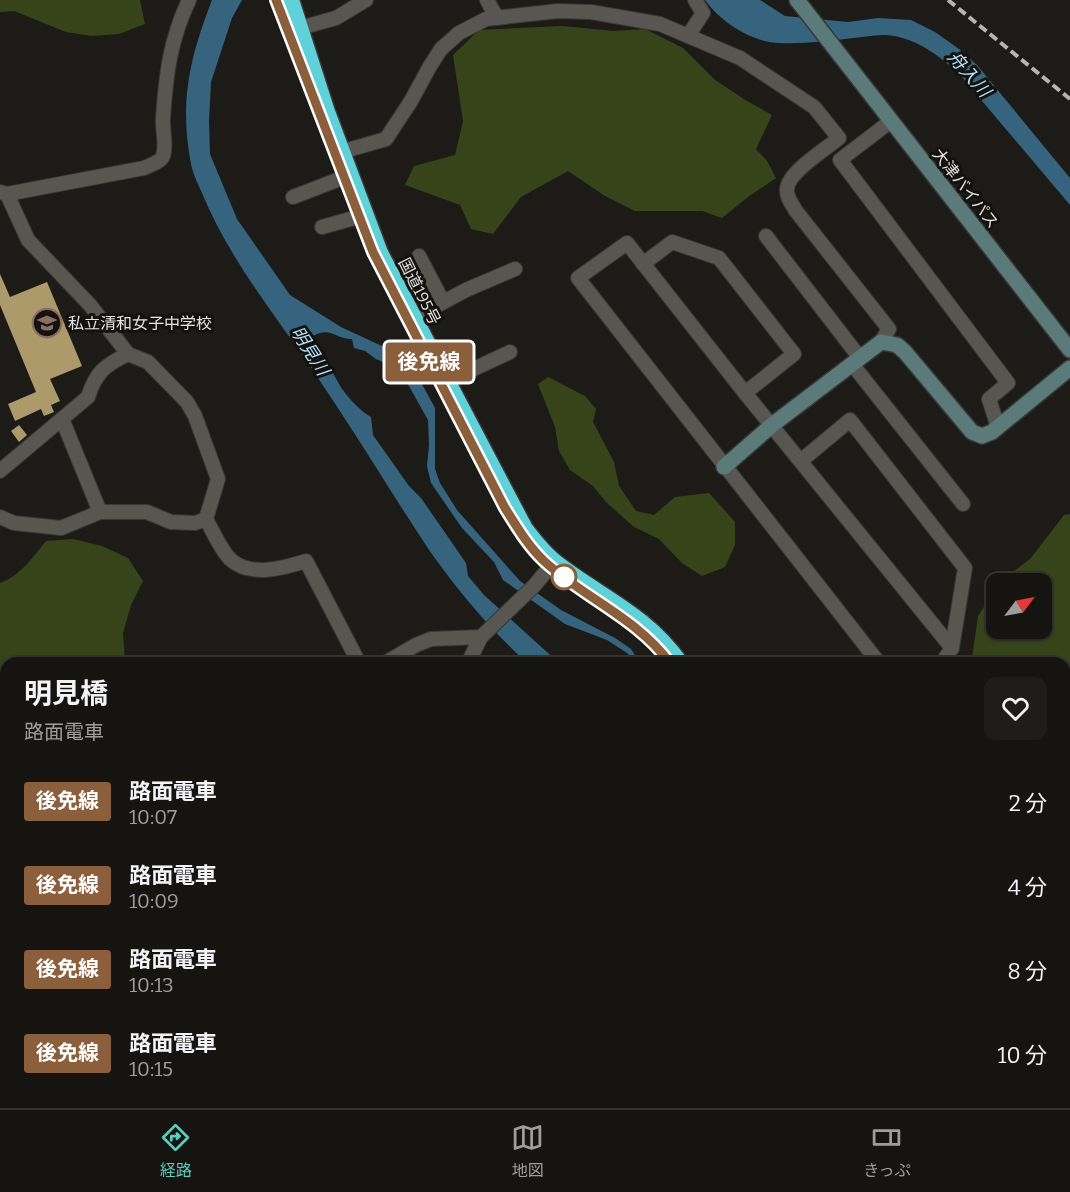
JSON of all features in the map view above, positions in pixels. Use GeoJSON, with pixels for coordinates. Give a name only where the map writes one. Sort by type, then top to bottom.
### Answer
{"type":"FeatureCollection","features":[{"type":"Feature","properties":{"kind":"highway","name":"国道195号"},"geometry":{"type":"LineString","coordinates":[[290,0],[341,152],[379,253],[524,529],[554,562],[656,634],[674,657]]}},
{"type":"Feature","properties":{"kind":"street"},"geometry":{"type":"LineString","coordinates":[[189,0],[171,49],[166,73],[162,124],[164,155],[160,160],[144,168],[3,193],[28,240],[90,305],[128,354],[148,362],[186,402],[195,416],[218,479],[206,519],[230,559],[243,566],[262,570],[287,567],[306,561],[356,657]]}},
{"type":"Feature","properties":{"kind":"street"},"geometry":{"type":"LineString","coordinates":[[300,28],[336,18],[366,0]]}},
{"type":"Feature","properties":{"kind":"street"},"geometry":{"type":"LineString","coordinates":[[487,0],[497,18]]}},
{"type":"Feature","properties":{"kind":"street"},"geometry":{"type":"LineString","coordinates":[[688,36],[703,13],[695,0]]}},
{"type":"Feature","properties":{"kind":"street","name":"大津バイパス"},"geometry":{"type":"LineString","coordinates":[[797,0],[1070,350]]}},
{"type":"Feature","properties":{"kind":"street"},"geometry":{"type":"LineString","coordinates":[[341,152],[386,139],[441,49],[459,33],[486,19],[558,11],[591,12],[660,24],[740,58],[814,107],[838,138],[794,174],[788,182],[787,195],[796,211],[889,329],[881,342],[772,425],[724,467]]}},
{"type":"Feature","properties":{"kind":"street"},"geometry":{"type":"LineString","coordinates":[[891,120],[840,160],[1008,383],[990,399],[998,427]]}},
{"type":"Feature","properties":{"kind":"street"},"geometry":{"type":"LineString","coordinates":[[293,197],[350,175]]}},
{"type":"Feature","properties":{"kind":"street"},"geometry":{"type":"LineString","coordinates":[[322,227],[365,215]]}},
{"type":"Feature","properties":{"kind":"street"},"geometry":{"type":"LineString","coordinates":[[766,236],[963,504]]}},
{"type":"Feature","properties":{"kind":"street"},"geometry":{"type":"LineString","coordinates":[[643,264],[672,242],[718,258],[794,354],[746,393]]}},
{"type":"Feature","properties":{"kind":"street"},"geometry":{"type":"LineString","coordinates":[[874,657],[578,279],[627,243],[952,648]]}},
{"type":"Feature","properties":{"kind":"street"},"geometry":{"type":"LineString","coordinates":[[419,256],[443,302]]}},
{"type":"Feature","properties":{"kind":"street"},"geometry":{"type":"LineString","coordinates":[[412,319],[515,268]]}},
{"type":"Feature","properties":{"kind":"street"},"geometry":{"type":"LineString","coordinates":[[881,342],[897,345],[905,351],[972,432],[982,436],[992,432],[1070,368]]}},
{"type":"Feature","properties":{"kind":"street"},"geometry":{"type":"LineString","coordinates":[[446,382],[510,352]]}},
{"type":"Feature","properties":{"kind":"street"},"geometry":{"type":"LineString","coordinates":[[0,471],[88,397],[93,380],[107,364],[128,354]]}},
{"type":"Feature","properties":{"kind":"street"},"geometry":{"type":"LineString","coordinates":[[62,419],[100,512]]}},
{"type":"Feature","properties":{"kind":"street"},"geometry":{"type":"LineString","coordinates":[[802,460],[850,420],[964,568],[952,648],[946,657]]}},
{"type":"Feature","properties":{"kind":"street"},"geometry":{"type":"LineString","coordinates":[[0,517],[14,523],[61,528],[100,512],[147,512],[171,522],[195,524],[206,519]]}},
{"type":"Feature","properties":{"kind":"street"},"geometry":{"type":"LineString","coordinates":[[471,657],[484,634],[534,586],[554,562]]}},
{"type":"Feature","properties":{"kind":"street"},"geometry":{"type":"LineString","coordinates":[[395,657],[431,639],[484,634]]}},
{"type":"Feature","properties":{"kind":"green space"},"geometry":{"type":"Polygon","coordinates":[[[0,0],[140,0],[145,24],[119,34],[92,36],[66,32],[14,11],[0,12],[0,0]]]}},
{"type":"Feature","properties":{"kind":"green space"},"geometry":{"type":"Polygon","coordinates":[[[562,26],[614,31],[645,29],[683,48],[715,80],[772,115],[756,149],[767,161],[776,178],[722,218],[702,211],[635,211],[605,196],[568,171],[521,197],[493,234],[471,229],[460,205],[405,185],[414,166],[455,155],[463,121],[453,55],[479,30],[562,26]]]}},
{"type":"Feature","properties":{"kind":"green space"},"geometry":{"type":"Polygon","coordinates":[[[548,377],[585,396],[596,409],[593,422],[614,462],[619,486],[636,511],[654,515],[675,497],[709,493],[735,522],[735,545],[725,567],[702,576],[682,563],[659,539],[634,527],[606,502],[593,486],[570,470],[559,451],[555,427],[538,384],[548,377]]]}},
{"type":"Feature","properties":{"kind":"green space"},"geometry":{"type":"Polygon","coordinates":[[[1070,514],[1070,657],[972,657],[978,616],[986,604],[986,639],[1052,639],[1052,573],[1012,573],[1030,559],[1064,515],[1070,514]]]}},
{"type":"Feature","properties":{"kind":"green space"},"geometry":{"type":"Polygon","coordinates":[[[73,539],[102,546],[128,558],[143,581],[131,605],[123,633],[125,657],[0,657],[0,583],[20,571],[46,541],[73,539]]]}},
{"type":"Feature","properties":{"kind":"water","name":"明見川"},"geometry":{"type":"Polygon","coordinates":[[[212,0],[242,0],[232,18],[211,82],[210,154],[237,219],[290,295],[341,327],[384,347],[407,362],[435,408],[435,469],[440,483],[457,510],[520,581],[561,610],[615,638],[631,649],[636,657],[631,657],[607,640],[565,624],[503,580],[494,562],[462,528],[431,483],[427,466],[428,420],[401,372],[365,351],[354,348],[352,339],[324,332],[313,336],[319,354],[326,360],[343,390],[371,417],[373,435],[409,486],[421,498],[466,563],[468,576],[484,595],[552,657],[521,657],[475,609],[429,550],[321,382],[249,279],[212,215],[192,168],[186,120],[189,80],[198,41],[212,0]]]}},
{"type":"Feature","properties":{"kind":"water","name":"舟入川"},"geometry":{"type":"Polygon","coordinates":[[[705,0],[760,0],[785,16],[848,22],[878,18],[911,20],[935,32],[977,65],[1070,178],[1070,205],[961,76],[922,46],[904,38],[884,35],[806,43],[768,42],[748,35],[728,23],[705,0]]]}},
{"type":"Feature","properties":{"kind":"building"},"geometry":{"type":"Polygon","coordinates":[[[0,274],[10,297],[47,282],[82,366],[50,379],[60,401],[51,405],[54,412],[44,416],[41,409],[15,421],[8,404],[36,392],[0,305],[0,274]]]}},
{"type":"Feature","properties":{"kind":"building"},"geometry":{"type":"Polygon","coordinates":[[[19,425],[27,435],[19,442],[11,431],[19,425]]]}},
{"type":"Feature","properties":{"kind":"tram line"},"geometry":{"type":"LineString","coordinates":[[271,0],[368,256],[514,532],[543,567],[624,624],[660,657]]}},
{"type":"Feature","properties":{"kind":"tram line","name":"後免線"},"geometry":{"type":"LineString","coordinates":[[276,0],[373,252],[505,508],[524,538],[544,561],[573,584],[641,630],[666,657]]}},
{"type":"Feature","properties":{"kind":"railway"},"geometry":{"type":"LineString","coordinates":[[948,0],[1070,99]]}},
{"type":"Feature","properties":{"kind":"place","name":"私立清和女子中学校"},"geometry":{"type":"Point","coordinates":[47,323]}}]}
